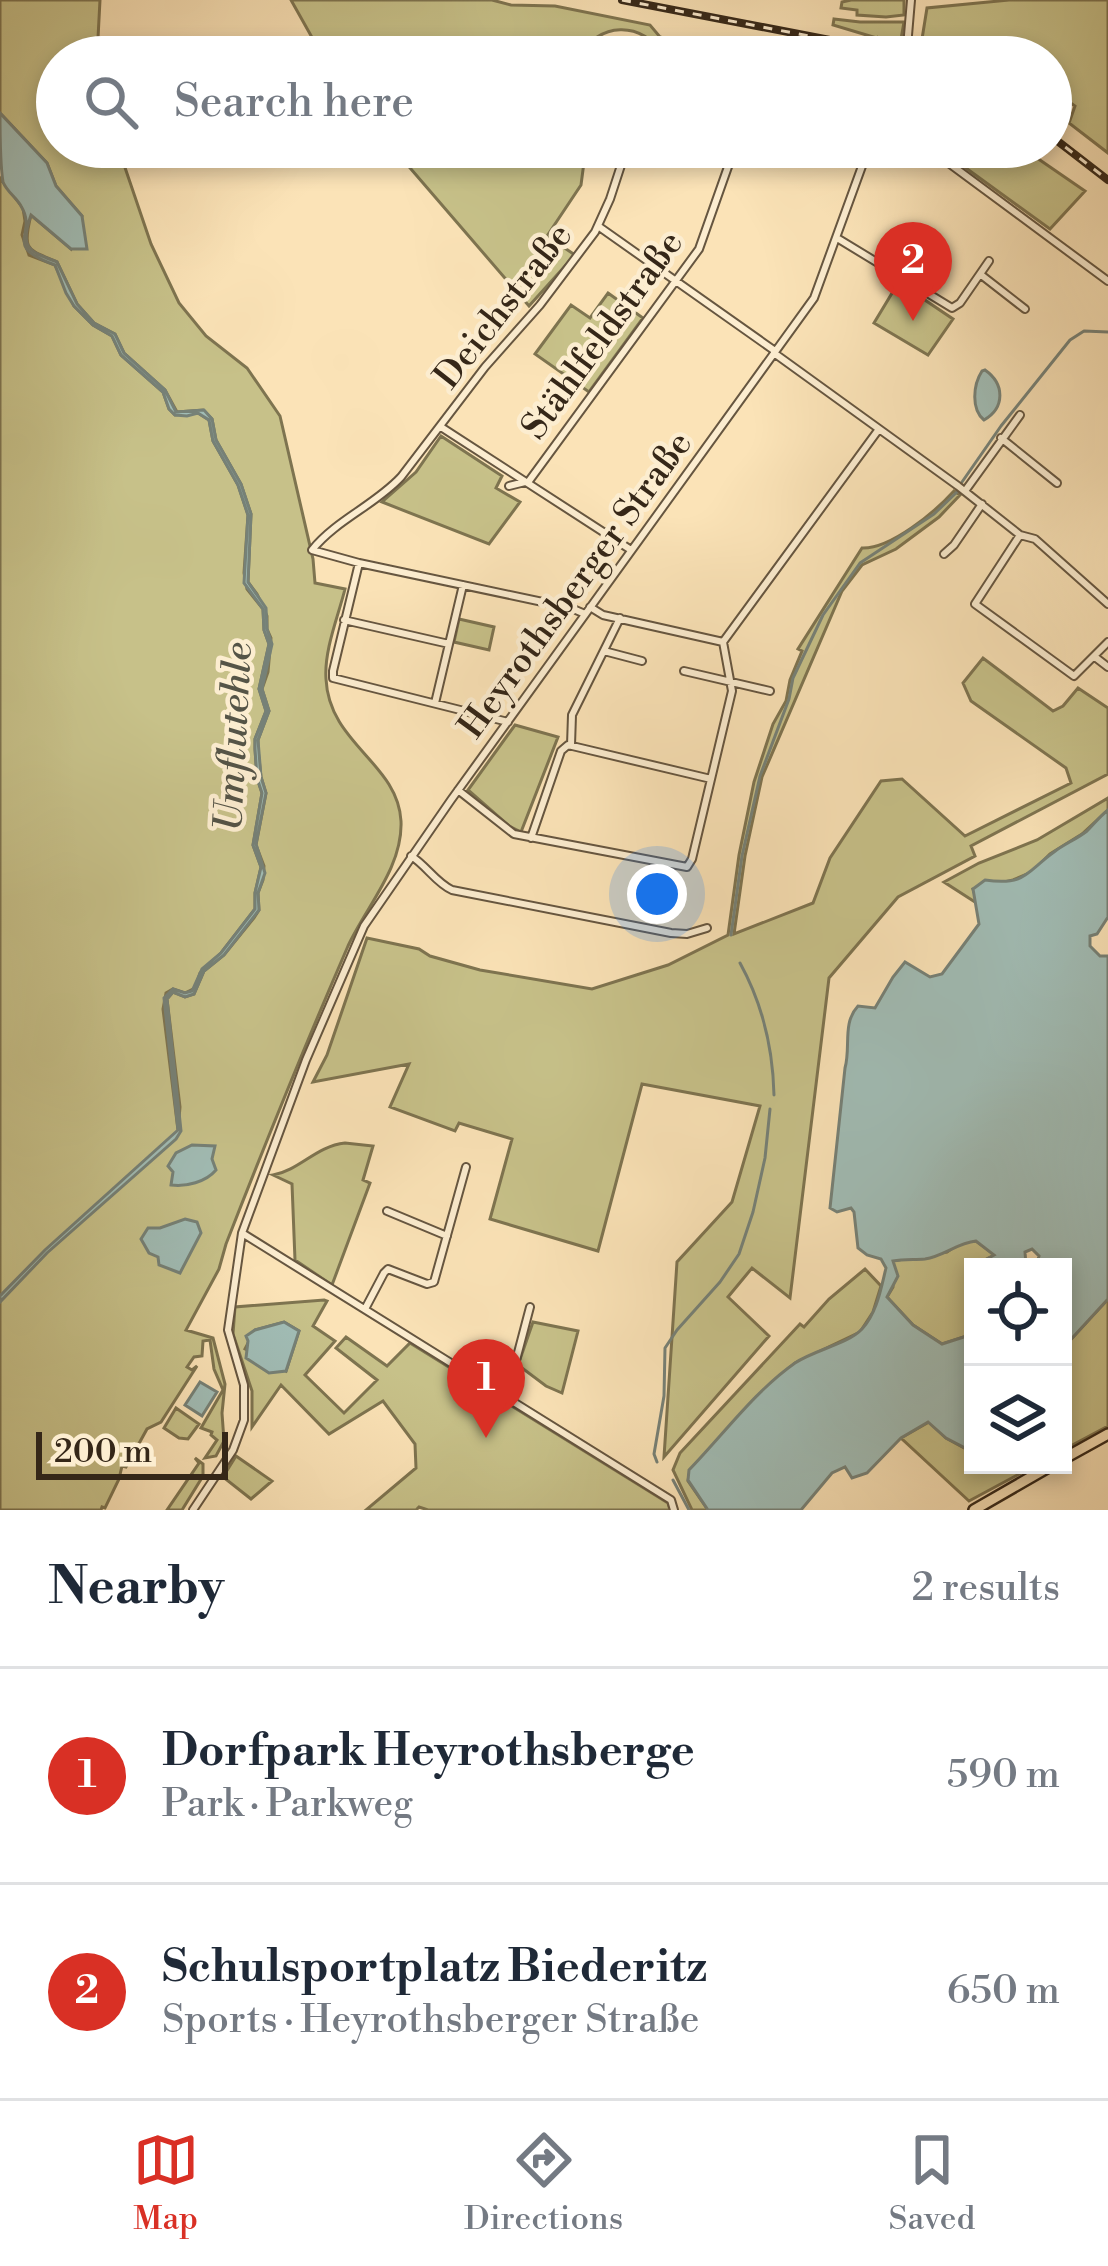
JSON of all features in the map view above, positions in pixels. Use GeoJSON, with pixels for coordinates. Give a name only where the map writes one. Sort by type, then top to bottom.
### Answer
{"type":"FeatureCollection","features":[{"type":"Feature","properties":{"kind":"main road"},"geometry":{"type":"LineString","coordinates":[[1072,1454],[1108,1434]]}},
{"type":"Feature","properties":{"kind":"main road"},"geometry":{"type":"LineString","coordinates":[[974,1510],[1036,1474]]}},
{"type":"Feature","properties":{"kind":"street"},"geometry":{"type":"LineString","coordinates":[[908,36],[910,0]]}},
{"type":"Feature","properties":{"kind":"street","name":"Deichstraße"},"geometry":{"type":"LineString","coordinates":[[359,563],[312,550],[392,486],[441,427],[598,226],[620,168]]}},
{"type":"Feature","properties":{"kind":"street","name":"Stählfeldstraße"},"geometry":{"type":"LineString","coordinates":[[529,481],[703,242],[728,168]]}},
{"type":"Feature","properties":{"kind":"street","name":"Heyrothsberger Straße"},"geometry":{"type":"LineString","coordinates":[[193,1510],[232,1450],[244,1420],[244,1384],[228,1334],[242,1233],[301,1072],[367,919],[816,294],[862,168]]}},
{"type":"Feature","properties":{"kind":"street"},"geometry":{"type":"LineString","coordinates":[[955,168],[1108,281]]}},
{"type":"Feature","properties":{"kind":"street"},"geometry":{"type":"LineString","coordinates":[[598,226],[1020,535],[1035,539],[1108,604]]}},
{"type":"Feature","properties":{"kind":"street"},"geometry":{"type":"LineString","coordinates":[[837,238],[952,308],[989,260]]}},
{"type":"Feature","properties":{"kind":"street"},"geometry":{"type":"LineString","coordinates":[[980,274],[1025,309]]}},
{"type":"Feature","properties":{"kind":"street"},"geometry":{"type":"LineString","coordinates":[[962,489],[1020,416]]}},
{"type":"Feature","properties":{"kind":"street","name":"Deichstraße"},"geometry":{"type":"LineString","coordinates":[[441,427],[632,550]]}},
{"type":"Feature","properties":{"kind":"street"},"geometry":{"type":"LineString","coordinates":[[458,790],[508,832],[687,866],[732,691],[724,642],[879,429]]}},
{"type":"Feature","properties":{"kind":"street"},"geometry":{"type":"LineString","coordinates":[[1001,439],[1057,483]]}},
{"type":"Feature","properties":{"kind":"street"},"geometry":{"type":"LineString","coordinates":[[509,486],[529,481]]}},
{"type":"Feature","properties":{"kind":"street"},"geometry":{"type":"LineString","coordinates":[[944,554],[982,504]]}},
{"type":"Feature","properties":{"kind":"street"},"geometry":{"type":"LineString","coordinates":[[1020,535],[975,604],[1069,674],[1078,674],[1108,642]]}},
{"type":"Feature","properties":{"kind":"street"},"geometry":{"type":"LineString","coordinates":[[508,722],[334,678],[332,670],[359,563],[724,642]]}},
{"type":"Feature","properties":{"kind":"street"},"geometry":{"type":"LineString","coordinates":[[435,703],[463,585]]}},
{"type":"Feature","properties":{"kind":"street"},"geometry":{"type":"LineString","coordinates":[[571,745],[572,715],[620,618]]}},
{"type":"Feature","properties":{"kind":"street"},"geometry":{"type":"LineString","coordinates":[[344,620],[449,644]]}},
{"type":"Feature","properties":{"kind":"street"},"geometry":{"type":"LineString","coordinates":[[604,652],[642,662]]}},
{"type":"Feature","properties":{"kind":"street"},"geometry":{"type":"LineString","coordinates":[[1094,656],[1108,667]]}},
{"type":"Feature","properties":{"kind":"street"},"geometry":{"type":"LineString","coordinates":[[684,671],[770,691]]}},
{"type":"Feature","properties":{"kind":"street"},"geometry":{"type":"LineString","coordinates":[[531,838],[562,750],[571,745],[711,778]]}},
{"type":"Feature","properties":{"kind":"street"},"geometry":{"type":"LineString","coordinates":[[411,856],[452,890],[671,933],[707,928]]}},
{"type":"Feature","properties":{"kind":"street"},"geometry":{"type":"LineString","coordinates":[[365,1309],[388,1270],[433,1284],[466,1167]]}},
{"type":"Feature","properties":{"kind":"street"},"geometry":{"type":"LineString","coordinates":[[386,1210],[447,1236]]}},
{"type":"Feature","properties":{"kind":"street"},"geometry":{"type":"LineString","coordinates":[[242,1233],[671,1500],[674,1510]]}},
{"type":"Feature","properties":{"kind":"street"},"geometry":{"type":"LineString","coordinates":[[501,1395],[530,1307]]}},
{"type":"Feature","properties":{"kind":"shaded area"},"geometry":{"type":"Polygon","coordinates":[[[0,0],[100,0],[98,36],[36,36],[36,151],[0,113],[0,0]]]}},
{"type":"Feature","properties":{"kind":"shaded area"},"geometry":{"type":"Polygon","coordinates":[[[291,0],[492,0],[555,6],[650,25],[659,36],[620,30],[600,36],[311,36],[291,0]]]}},
{"type":"Feature","properties":{"kind":"shaded area"},"geometry":{"type":"Polygon","coordinates":[[[904,0],[904,15],[857,15],[857,10],[841,8],[842,2],[904,0]]]}},
{"type":"Feature","properties":{"kind":"shaded area"},"geometry":{"type":"Polygon","coordinates":[[[1009,0],[1108,0],[1108,153],[1072,125],[1072,36],[922,36],[927,8],[1009,0]]]}},
{"type":"Feature","properties":{"kind":"shaded area"},"geometry":{"type":"Polygon","coordinates":[[[834,19],[904,22],[902,36],[870,36],[833,25],[834,19]]]}},
{"type":"Feature","properties":{"kind":"shaded area"},"geometry":{"type":"Polygon","coordinates":[[[49,168],[125,168],[151,244],[179,303],[206,336],[247,368],[280,416],[315,583],[345,589],[327,657],[330,701],[350,737],[388,783],[401,821],[390,870],[348,946],[255,1169],[219,1269],[186,1330],[213,1338],[225,1384],[224,1441],[216,1456],[205,1458],[217,1440],[201,1428],[223,1390],[210,1340],[203,1341],[202,1356],[194,1357],[187,1367],[197,1366],[161,1422],[147,1429],[126,1467],[122,1466],[105,1508],[0,1510],[0,178],[23,208],[22,235],[29,255],[55,265],[74,306],[93,325],[112,336],[121,355],[163,392],[175,415],[198,413],[209,420],[213,441],[238,485],[248,515],[244,573],[247,589],[263,609],[269,644],[259,689],[266,711],[255,739],[262,793],[253,845],[261,867],[255,909],[200,973],[195,988],[166,993],[163,1009],[178,1130],[180,1107],[167,999],[173,992],[185,997],[194,994],[204,971],[224,955],[254,918],[264,866],[256,845],[266,793],[258,740],[269,711],[262,689],[271,638],[267,616],[248,582],[251,514],[241,484],[216,440],[212,419],[203,410],[177,412],[165,390],[124,353],[115,334],[94,323],[77,304],[57,262],[29,247],[31,215],[71,249],[82,216],[56,186],[49,168]]]}},
{"type":"Feature","properties":{"kind":"shaded area"},"geometry":{"type":"Polygon","coordinates":[[[410,168],[583,168],[581,185],[547,236],[575,255],[529,306],[410,168]]]}},
{"type":"Feature","properties":{"kind":"shaded area"},"geometry":{"type":"Polygon","coordinates":[[[966,168],[1052,168],[1085,191],[1050,229],[966,168]]]}},
{"type":"Feature","properties":{"kind":"shaded area"},"geometry":{"type":"Polygon","coordinates":[[[910,250],[929,263],[917,283],[897,270],[910,250]]]}},
{"type":"Feature","properties":{"kind":"shaded area"},"geometry":{"type":"Polygon","coordinates":[[[897,285],[953,319],[928,355],[874,323],[897,285]]]}},
{"type":"Feature","properties":{"kind":"shaded area"},"geometry":{"type":"Polygon","coordinates":[[[608,293],[643,318],[589,392],[535,354],[571,305],[590,318],[608,293]]]}},
{"type":"Feature","properties":{"kind":"shaded area"},"geometry":{"type":"Polygon","coordinates":[[[441,436],[502,476],[496,488],[520,502],[489,544],[382,502],[416,472],[441,436]]]}},
{"type":"Feature","properties":{"kind":"shaded area"},"geometry":{"type":"Polygon","coordinates":[[[954,491],[960,495],[939,517],[896,549],[862,565],[842,591],[762,777],[734,934],[813,903],[830,858],[881,781],[902,779],[965,836],[1071,783],[1066,768],[971,701],[963,683],[983,658],[1053,711],[1078,688],[1108,708],[1108,774],[971,846],[975,856],[898,897],[829,978],[790,1298],[752,1268],[728,1297],[769,1336],[664,1457],[677,1262],[732,1202],[760,1106],[642,1084],[598,1251],[490,1219],[512,1139],[459,1123],[455,1131],[390,1107],[409,1064],[313,1082],[327,1055],[367,938],[480,970],[592,989],[668,965],[728,935],[754,782],[773,724],[786,701],[802,651],[798,649],[862,548],[899,536],[954,491]]]}},
{"type":"Feature","properties":{"kind":"shaded area"},"geometry":{"type":"Polygon","coordinates":[[[459,619],[494,627],[489,650],[454,642],[459,619]]]}},
{"type":"Feature","properties":{"kind":"shaded area"},"geometry":{"type":"Polygon","coordinates":[[[515,725],[558,737],[521,832],[468,790],[515,725]]]}},
{"type":"Feature","properties":{"kind":"shaded area"},"geometry":{"type":"Polygon","coordinates":[[[1108,798],[1108,810],[1032,872],[973,889],[978,904],[944,882],[1037,840],[1108,798]]]}},
{"type":"Feature","properties":{"kind":"shaded area"},"geometry":{"type":"Polygon","coordinates":[[[345,1143],[373,1146],[363,1180],[370,1183],[332,1285],[295,1260],[292,1184],[273,1175],[345,1143]]]}},
{"type":"Feature","properties":{"kind":"shaded area"},"geometry":{"type":"Polygon","coordinates":[[[976,1241],[995,1255],[964,1258],[964,1337],[942,1344],[913,1325],[887,1297],[893,1287],[892,1261],[947,1252],[961,1242],[976,1241]]]}},
{"type":"Feature","properties":{"kind":"shaded area"},"geometry":{"type":"Polygon","coordinates":[[[865,1269],[881,1286],[860,1332],[795,1363],[772,1382],[690,1470],[688,1481],[708,1510],[692,1510],[673,1470],[680,1453],[800,1324],[804,1327],[865,1269]]]}},
{"type":"Feature","properties":{"kind":"shaded area"},"geometry":{"type":"Polygon","coordinates":[[[1108,1299],[1108,1426],[1072,1445],[1072,1366],[1072,1338],[1108,1299]]]}},
{"type":"Feature","properties":{"kind":"shaded area"},"geometry":{"type":"Polygon","coordinates":[[[327,1301],[313,1326],[335,1341],[305,1375],[344,1413],[377,1380],[336,1348],[346,1337],[387,1366],[410,1343],[668,1503],[670,1510],[366,1510],[416,1468],[415,1444],[383,1401],[329,1434],[281,1385],[252,1427],[252,1391],[233,1334],[235,1307],[327,1301]],[[284,1322],[255,1330],[245,1349],[286,1371],[299,1331],[284,1322]]]}},
{"type":"Feature","properties":{"kind":"shaded area"},"geometry":{"type":"Polygon","coordinates":[[[533,1322],[578,1331],[562,1393],[518,1365],[533,1322]]]}},
{"type":"Feature","properties":{"kind":"shaded area"},"geometry":{"type":"Polygon","coordinates":[[[176,1408],[199,1424],[188,1439],[164,1428],[176,1408]]]}},
{"type":"Feature","properties":{"kind":"shaded area"},"geometry":{"type":"Polygon","coordinates":[[[929,1422],[964,1448],[964,1474],[1019,1474],[969,1501],[901,1438],[929,1422]]]}},
{"type":"Feature","properties":{"kind":"shaded area"},"geometry":{"type":"Polygon","coordinates":[[[236,1456],[272,1481],[251,1499],[223,1477],[236,1456]]]}},
{"type":"Feature","properties":{"kind":"shaded area"},"geometry":{"type":"Polygon","coordinates":[[[195,1458],[203,1464],[203,1476],[182,1510],[167,1510],[199,1463],[195,1458]]]}},
{"type":"Feature","properties":{"kind":"water"},"geometry":{"type":"Polygon","coordinates":[[[0,113],[36,151],[36,168],[49,168],[56,186],[82,216],[87,249],[71,249],[31,215],[26,235],[29,247],[57,262],[77,304],[94,323],[115,334],[124,353],[165,390],[176,412],[204,410],[212,419],[216,440],[241,484],[251,514],[248,582],[266,608],[272,644],[262,689],[269,711],[258,740],[266,793],[256,844],[265,873],[258,893],[259,910],[224,955],[204,971],[194,994],[185,997],[173,992],[167,999],[181,1131],[0,1302],[0,1296],[45,1250],[178,1130],[164,998],[173,989],[192,991],[202,969],[221,953],[255,909],[261,867],[253,845],[262,793],[255,739],[266,711],[259,689],[269,644],[263,609],[244,583],[248,515],[238,485],[213,441],[209,420],[198,413],[175,415],[163,392],[121,355],[112,336],[93,325],[74,306],[55,265],[29,252],[24,239],[25,216],[3,182],[0,113]]]}},
{"type":"Feature","properties":{"kind":"water"},"geometry":{"type":"Polygon","coordinates":[[[985,370],[1000,396],[996,409],[984,420],[977,410],[975,390],[985,370]]]}},
{"type":"Feature","properties":{"kind":"water"},"geometry":{"type":"Polygon","coordinates":[[[1108,810],[1108,917],[1097,934],[1090,936],[1090,946],[1100,956],[1108,956],[1108,1299],[1072,1338],[1072,1258],[1038,1258],[1032,1249],[1025,1252],[1025,1258],[989,1258],[994,1255],[976,1241],[925,1259],[893,1261],[898,1276],[887,1297],[913,1325],[942,1344],[964,1337],[964,1447],[928,1422],[901,1438],[867,1473],[852,1478],[845,1467],[832,1473],[801,1510],[708,1510],[688,1480],[689,1470],[780,1374],[862,1329],[880,1292],[886,1268],[881,1259],[858,1248],[854,1212],[830,1208],[853,1013],[858,1006],[875,1008],[905,962],[930,977],[942,974],[979,924],[973,889],[985,880],[1024,876],[1108,810]]]}},
{"type":"Feature","properties":{"kind":"water"},"geometry":{"type":"Polygon","coordinates":[[[192,1145],[215,1146],[216,1170],[195,1183],[171,1185],[173,1172],[168,1166],[176,1153],[192,1145]]]}},
{"type":"Feature","properties":{"kind":"water"},"geometry":{"type":"Polygon","coordinates":[[[185,1219],[197,1222],[201,1233],[180,1273],[159,1265],[158,1257],[149,1253],[141,1239],[148,1228],[185,1219]]]}},
{"type":"Feature","properties":{"kind":"water"},"geometry":{"type":"Polygon","coordinates":[[[284,1322],[299,1331],[286,1371],[269,1373],[246,1358],[246,1336],[284,1322]]]}},
{"type":"Feature","properties":{"kind":"water"},"geometry":{"type":"Polygon","coordinates":[[[200,1382],[217,1392],[202,1416],[185,1405],[200,1382]]]}},
{"type":"Feature","properties":{"kind":"waterway"},"geometry":{"type":"LineString","coordinates":[[962,482],[1070,340],[1084,331],[1108,332]]}},
{"type":"Feature","properties":{"kind":"waterway"},"geometry":{"type":"LineString","coordinates":[[731,935],[760,776],[793,678],[823,615],[860,563],[934,514],[957,492]]}},
{"type":"Feature","properties":{"kind":"waterway"},"geometry":{"type":"LineString","coordinates":[[740,963],[765,1027],[774,1095]]}},
{"type":"Feature","properties":{"kind":"waterway"},"geometry":{"type":"LineString","coordinates":[[657,1462],[665,1348],[739,1254],[765,1158],[770,1109]]}},
{"type":"Feature","properties":{"kind":"waterway"},"geometry":{"type":"LineString","coordinates":[[673,1480],[689,1510]]}},
{"type":"Feature","properties":{"kind":"railway"},"geometry":{"type":"LineString","coordinates":[[622,0],[809,36]]}},
{"type":"Feature","properties":{"kind":"railway"},"geometry":{"type":"LineString","coordinates":[[1072,152],[1108,180]]}},
{"type":"Feature","properties":{"kind":"place","name":"Schulsportplatz Biederitz"},"geometry":{"type":"Point","coordinates":[913,321]}},
{"type":"Feature","properties":{"kind":"place","name":"Dorfpark Heyrothsberge"},"geometry":{"type":"Point","coordinates":[486,1438]}},
{"type":"Feature","properties":{"kind":"water label","name":"Umflutehle"},"geometry":{"type":"Point","coordinates":[232,737]}}]}
